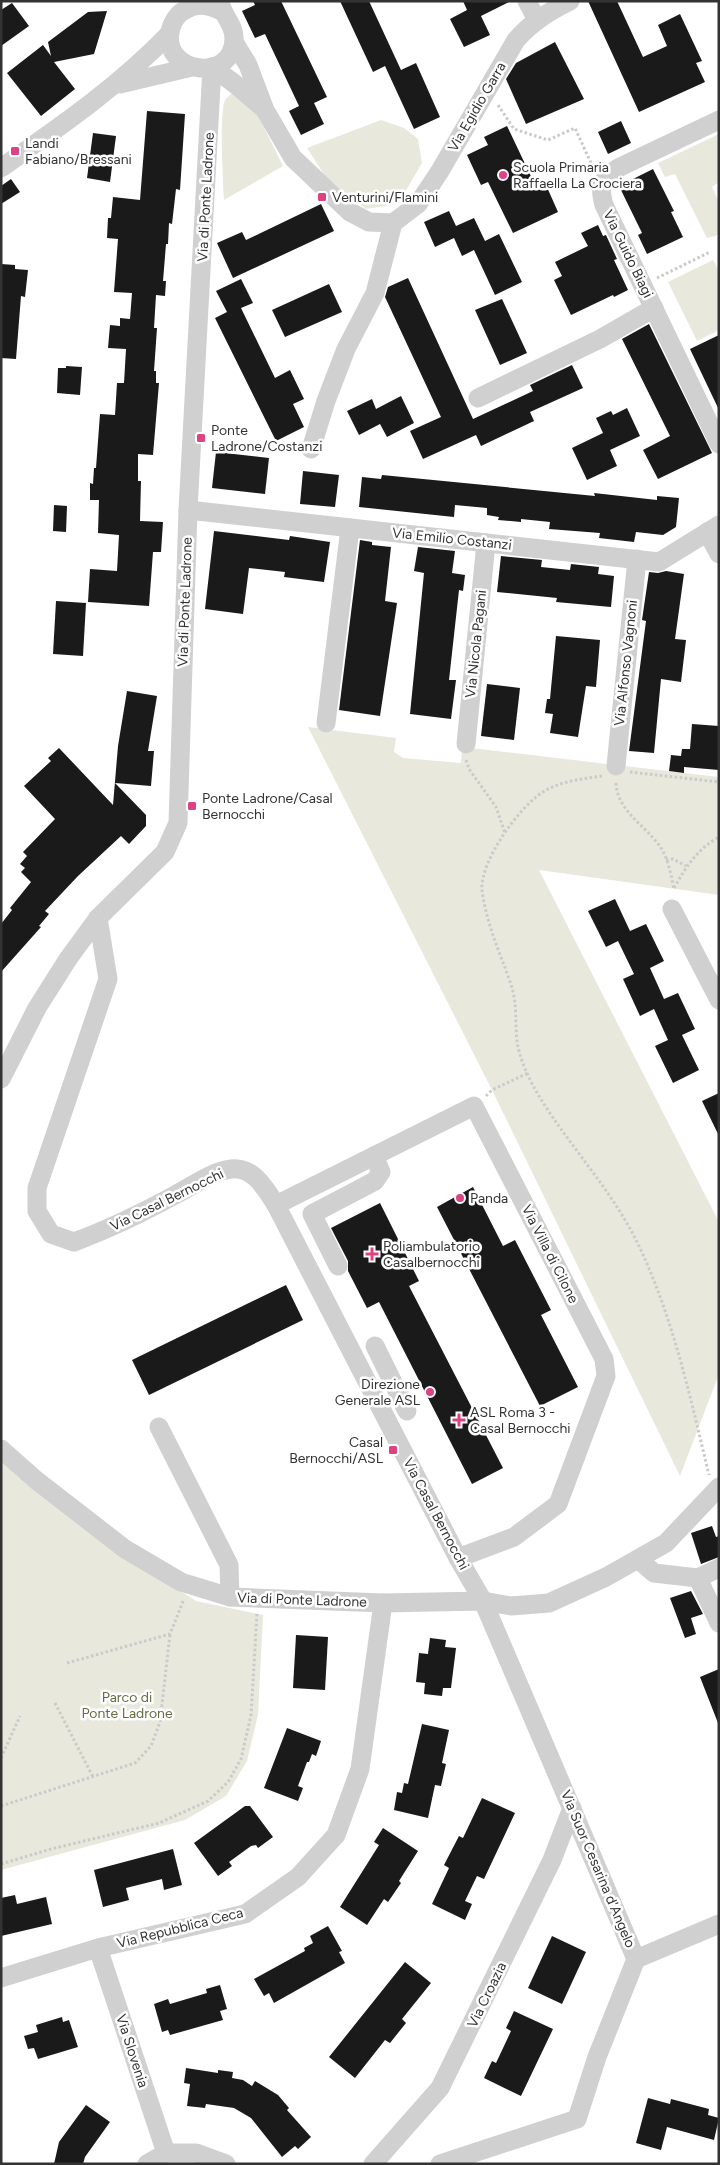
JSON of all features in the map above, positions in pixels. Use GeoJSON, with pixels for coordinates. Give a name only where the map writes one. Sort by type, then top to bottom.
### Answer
{"type":"FeatureCollection","features":[{"type":"Feature","properties":{"kind":"street"},"geometry":{"type":"LineString","coordinates":[[527,1],[537,20]]}},
{"type":"Feature","properties":{"kind":"street","name":"Via Egidio Garra"},"geometry":{"type":"LineString","coordinates":[[393,223],[418,204],[440,171],[516,40],[537,20],[570,1]]}},
{"type":"Feature","properties":{"kind":"street"},"geometry":{"type":"LineString","coordinates":[[1,168],[114,86],[139,65],[170,33],[177,16],[190,3],[221,6],[232,25],[234,42],[248,65],[265,110],[293,158],[350,212],[369,222],[393,223],[375,293],[346,349],[326,401],[311,449]]}},
{"type":"Feature","properties":{"kind":"street"},"geometry":{"type":"LineString","coordinates":[[170,33],[170,42],[177,57],[183,63],[202,69],[212,67],[226,58],[234,42]]}},
{"type":"Feature","properties":{"kind":"street"},"geometry":{"type":"LineString","coordinates":[[114,86],[192,67]]}},
{"type":"Feature","properties":{"kind":"street"},"geometry":{"type":"LineString","coordinates":[[212,67],[265,110]]}},
{"type":"Feature","properties":{"kind":"street","name":"Via di Ponte Ladrone"},"geometry":{"type":"LineString","coordinates":[[1,1079],[37,1008],[68,959],[98,918],[165,852],[178,823],[188,510],[212,67]]}},
{"type":"Feature","properties":{"kind":"street","name":"Via Guido Biagi"},"geometry":{"type":"LineString","coordinates":[[719,120],[620,167],[605,177],[600,190],[604,204],[719,444]]}},
{"type":"Feature","properties":{"kind":"street"},"geometry":{"type":"LineString","coordinates":[[478,398],[600,339],[654,308]]}},
{"type":"Feature","properties":{"kind":"street","name":"Via Emilio Costanzi"},"geometry":{"type":"LineString","coordinates":[[188,510],[659,562],[713,528]]}},
{"type":"Feature","properties":{"kind":"street"},"geometry":{"type":"LineString","coordinates":[[326,723],[350,528]]}},
{"type":"Feature","properties":{"kind":"street"},"geometry":{"type":"LineString","coordinates":[[713,528],[719,554]]}},
{"type":"Feature","properties":{"kind":"street","name":"Via Nicola Pagani"},"geometry":{"type":"LineString","coordinates":[[466,750],[486,543]]}},
{"type":"Feature","properties":{"kind":"street","name":"Via Alfonso Vagnoni"},"geometry":{"type":"LineString","coordinates":[[616,770],[637,560]]}},
{"type":"Feature","properties":{"kind":"street"},"geometry":{"type":"LineString","coordinates":[[672,909],[719,1000]]}},
{"type":"Feature","properties":{"kind":"street","name":"Via Casal Bernocchi"},"geometry":{"type":"LineString","coordinates":[[98,918],[108,980],[37,1188],[37,1211],[52,1234],[74,1242],[116,1226],[214,1175],[231,1169],[250,1173],[263,1183],[458,1558],[483,1601]]}},
{"type":"Feature","properties":{"kind":"street"},"geometry":{"type":"LineString","coordinates":[[276,1205],[474,1106]]}},
{"type":"Feature","properties":{"kind":"street","name":"Via Villa di Cilone"},"geometry":{"type":"LineString","coordinates":[[458,1558],[514,1537],[558,1504],[606,1376],[604,1359],[474,1106]]}},
{"type":"Feature","properties":{"kind":"street"},"geometry":{"type":"LineString","coordinates":[[338,1266],[312,1214],[375,1181],[381,1172],[374,1156]]}},
{"type":"Feature","properties":{"kind":"street"},"geometry":{"type":"LineString","coordinates":[[375,1346],[407,1411]]}},
{"type":"Feature","properties":{"kind":"street"},"geometry":{"type":"LineString","coordinates":[[159,1427],[229,1565],[230,1597]]}},
{"type":"Feature","properties":{"kind":"street","name":"Via di Ponte Ladrone"},"geometry":{"type":"LineString","coordinates":[[1,1449],[36,1480],[125,1549],[181,1582],[230,1597],[383,1603],[483,1601],[511,1606],[549,1603],[606,1577],[666,1542],[716,1489]]}},
{"type":"Feature","properties":{"kind":"street"},"geometry":{"type":"LineString","coordinates":[[638,1559],[654,1573],[698,1578],[719,1568]]}},
{"type":"Feature","properties":{"kind":"street"},"geometry":{"type":"LineString","coordinates":[[698,1578],[719,1624]]}},
{"type":"Feature","properties":{"kind":"street","name":"Via Suor Cesarina d'Angelo"},"geometry":{"type":"LineString","coordinates":[[440,2164],[577,2119],[597,2058],[636,1959],[483,1601]]}},
{"type":"Feature","properties":{"kind":"street","name":"Via Repubblica Ceca"},"geometry":{"type":"LineString","coordinates":[[1,1978],[98,1948],[245,1914],[298,1877],[336,1834],[360,1769],[383,1603]]}},
{"type":"Feature","properties":{"kind":"street","name":"Via Croazia"},"geometry":{"type":"LineString","coordinates":[[374,2164],[440,2088],[548,1869],[572,1808]]}},
{"type":"Feature","properties":{"kind":"street"},"geometry":{"type":"LineString","coordinates":[[636,1959],[719,1924]]}},
{"type":"Feature","properties":{"kind":"street","name":"Via Slovenia"},"geometry":{"type":"LineString","coordinates":[[98,1948],[166,2153]]}},
{"type":"Feature","properties":{"kind":"street"},"geometry":{"type":"LineString","coordinates":[[147,2164],[166,2153],[196,2153],[226,2164]]}},
{"type":"Feature","properties":{"kind":"path"},"geometry":{"type":"LineString","coordinates":[[487,90],[514,129],[548,140],[575,128],[591,163]]}},
{"type":"Feature","properties":{"kind":"path"},"geometry":{"type":"LineString","coordinates":[[643,285],[710,252]]}},
{"type":"Feature","properties":{"kind":"path"},"geometry":{"type":"LineString","coordinates":[[466,750],[469,769],[496,807],[505,833]]}},
{"type":"Feature","properties":{"kind":"path"},"geometry":{"type":"LineString","coordinates":[[716,1489],[674,1333],[638,1244],[620,1209],[549,1111],[535,1090],[528,1073],[517,1042],[513,990],[494,936],[482,889],[483,874],[505,833],[521,811],[544,791],[572,781],[616,770],[719,782]]}},
{"type":"Feature","properties":{"kind":"path"},"geometry":{"type":"LineString","coordinates":[[616,770],[616,789],[620,803],[660,846],[674,889],[686,866],[696,855],[719,837]]}},
{"type":"Feature","properties":{"kind":"path"},"geometry":{"type":"LineString","coordinates":[[666,860],[673,859],[686,866]]}},
{"type":"Feature","properties":{"kind":"path"},"geometry":{"type":"LineString","coordinates":[[474,1106],[492,1090],[528,1073]]}},
{"type":"Feature","properties":{"kind":"path"},"geometry":{"type":"LineString","coordinates":[[1,1806],[136,1763],[151,1746],[160,1722],[170,1634],[190,1585]]}},
{"type":"Feature","properties":{"kind":"path"},"geometry":{"type":"LineString","coordinates":[[1,1864],[51,1849],[159,1823],[208,1801],[228,1782],[240,1759],[251,1715],[258,1598]]}},
{"type":"Feature","properties":{"kind":"path"},"geometry":{"type":"LineString","coordinates":[[66,1663],[170,1634]]}},
{"type":"Feature","properties":{"kind":"path"},"geometry":{"type":"LineString","coordinates":[[55,1703],[93,1777]]}},
{"type":"Feature","properties":{"kind":"path"},"geometry":{"type":"LineString","coordinates":[[1,1758],[20,1716]]}},
{"type":"Feature","properties":{"kind":"green space"},"geometry":{"type":"Polygon","coordinates":[[[231,94],[239,94],[252,103],[283,166],[224,200],[222,118],[225,100],[231,94]]]}},
{"type":"Feature","properties":{"kind":"green space"},"geometry":{"type":"Polygon","coordinates":[[[381,120],[404,128],[418,139],[422,163],[398,204],[366,209],[327,179],[307,148],[381,120]]]}},
{"type":"Feature","properties":{"kind":"green space"},"geometry":{"type":"Polygon","coordinates":[[[719,134],[719,182],[712,187],[719,202],[719,232],[716,236],[707,238],[675,174],[665,177],[658,163],[719,134]]]}},
{"type":"Feature","properties":{"kind":"green space"},"geometry":{"type":"Polygon","coordinates":[[[713,260],[719,271],[719,330],[697,341],[668,282],[713,260]]]}},
{"type":"Feature","properties":{"kind":"green space"},"geometry":{"type":"Polygon","coordinates":[[[308,727],[396,738],[394,752],[403,758],[461,763],[462,747],[719,777],[719,895],[539,870],[719,1222],[719,1374],[680,1476],[492,1090],[308,727]]]}},
{"type":"Feature","properties":{"kind":"green space","name":"Parco di Ponte Ladrone"},"geometry":{"type":"Polygon","coordinates":[[[1,1459],[81,1526],[196,1601],[263,1615],[258,1715],[247,1761],[226,1796],[185,1820],[1,1870],[1,1459]]]}},
{"type":"Feature","properties":{"kind":"building"},"geometry":{"type":"Polygon","coordinates":[[[253,1],[281,1],[327,97],[314,103],[324,124],[301,135],[289,111],[299,106],[265,34],[255,38],[242,11],[255,5],[253,1]]]}},
{"type":"Feature","properties":{"kind":"building"},"geometry":{"type":"Polygon","coordinates":[[[340,1],[369,1],[401,70],[416,63],[440,117],[414,129],[385,66],[373,72],[340,1]]]}},
{"type":"Feature","properties":{"kind":"building"},"geometry":{"type":"Polygon","coordinates":[[[463,1],[511,1],[481,16],[490,35],[464,47],[450,19],[467,10],[463,1]]]}},
{"type":"Feature","properties":{"kind":"building"},"geometry":{"type":"Polygon","coordinates":[[[588,1],[617,1],[643,57],[667,46],[658,25],[680,14],[702,61],[696,63],[705,82],[639,112],[588,1]]]}},
{"type":"Feature","properties":{"kind":"building"},"geometry":{"type":"Polygon","coordinates":[[[12,3],[29,26],[1,46],[1,10],[12,3]]]}},
{"type":"Feature","properties":{"kind":"building"},"geometry":{"type":"Polygon","coordinates":[[[107,11],[94,54],[54,62],[75,89],[41,116],[7,73],[43,45],[51,56],[48,42],[88,12],[107,11]]]}},
{"type":"Feature","properties":{"kind":"building"},"geometry":{"type":"Polygon","coordinates":[[[555,42],[584,99],[526,124],[506,79],[516,63],[555,42]]]}},
{"type":"Feature","properties":{"kind":"building"},"geometry":{"type":"Polygon","coordinates":[[[147,111],[185,114],[180,190],[176,189],[172,224],[169,223],[168,244],[166,244],[163,281],[166,281],[165,296],[156,295],[154,328],[157,328],[154,371],[156,371],[156,383],[159,383],[153,455],[138,454],[138,481],[141,481],[140,521],[163,522],[161,552],[153,552],[149,606],[88,602],[90,569],[117,571],[119,535],[98,533],[99,500],[90,500],[90,483],[93,484],[94,468],[96,468],[100,414],[115,415],[117,383],[124,383],[126,349],[108,348],[110,325],[120,326],[120,318],[130,319],[132,293],[114,292],[118,239],[107,238],[108,218],[111,218],[113,197],[140,200],[147,111]]]}},
{"type":"Feature","properties":{"kind":"building"},"geometry":{"type":"Polygon","coordinates":[[[621,121],[631,143],[608,154],[598,132],[621,121]]]}},
{"type":"Feature","properties":{"kind":"building","name":"Scuola Primaria Raffaella La Crociera"},"geometry":{"type":"Polygon","coordinates":[[[507,126],[537,189],[546,185],[558,212],[513,233],[488,182],[481,185],[467,155],[488,145],[484,137],[507,126]]]}},
{"type":"Feature","properties":{"kind":"building"},"geometry":{"type":"Polygon","coordinates":[[[93,133],[116,136],[110,182],[87,178],[93,133]]]}},
{"type":"Feature","properties":{"kind":"building"},"geometry":{"type":"Polygon","coordinates":[[[653,169],[674,211],[671,212],[683,237],[647,254],[638,235],[642,233],[619,186],[653,169]]]}},
{"type":"Feature","properties":{"kind":"building"},"geometry":{"type":"Polygon","coordinates":[[[11,179],[20,192],[1,204],[1,186],[11,179]]]}},
{"type":"Feature","properties":{"kind":"building"},"geometry":{"type":"Polygon","coordinates":[[[321,204],[334,231],[233,278],[217,243],[242,232],[246,240],[321,204]]]}},
{"type":"Feature","properties":{"kind":"building"},"geometry":{"type":"Polygon","coordinates":[[[449,211],[456,226],[474,218],[485,241],[499,234],[522,282],[495,295],[474,250],[462,256],[454,238],[435,247],[424,222],[449,211]]]}},
{"type":"Feature","properties":{"kind":"building"},"geometry":{"type":"Polygon","coordinates":[[[598,225],[603,236],[606,235],[617,259],[614,260],[628,290],[571,315],[554,280],[562,276],[555,262],[588,246],[581,233],[598,225]]]}},
{"type":"Feature","properties":{"kind":"building"},"geometry":{"type":"Polygon","coordinates":[[[1,264],[15,265],[15,269],[28,270],[25,297],[21,296],[16,359],[1,358],[1,264]]]}},
{"type":"Feature","properties":{"kind":"building"},"geometry":{"type":"Polygon","coordinates":[[[408,278],[473,419],[533,391],[530,385],[572,365],[583,388],[530,412],[534,421],[481,446],[476,435],[423,459],[410,431],[441,417],[385,297],[388,287],[408,278]]]}},
{"type":"Feature","properties":{"kind":"building"},"geometry":{"type":"Polygon","coordinates":[[[241,279],[253,303],[241,308],[275,378],[290,370],[304,399],[293,404],[304,427],[276,441],[215,318],[227,312],[216,291],[241,279]]]}},
{"type":"Feature","properties":{"kind":"building"},"geometry":{"type":"Polygon","coordinates":[[[329,284],[342,312],[285,337],[272,310],[329,284]]]}},
{"type":"Feature","properties":{"kind":"building"},"geometry":{"type":"Polygon","coordinates":[[[502,299],[527,353],[500,365],[475,310],[502,299]]]}},
{"type":"Feature","properties":{"kind":"building"},"geometry":{"type":"Polygon","coordinates":[[[649,324],[712,453],[658,479],[643,450],[670,436],[622,339],[649,324]]]}},
{"type":"Feature","properties":{"kind":"building"},"geometry":{"type":"Polygon","coordinates":[[[719,335],[719,410],[690,349],[719,335]]]}},
{"type":"Feature","properties":{"kind":"building"},"geometry":{"type":"Polygon","coordinates":[[[66,366],[82,367],[80,395],[57,393],[58,368],[66,368],[66,366]]]}},
{"type":"Feature","properties":{"kind":"building"},"geometry":{"type":"Polygon","coordinates":[[[401,396],[414,423],[387,437],[380,424],[359,435],[347,411],[372,399],[376,409],[401,396]]]}},
{"type":"Feature","properties":{"kind":"building"},"geometry":{"type":"Polygon","coordinates":[[[627,408],[640,436],[610,450],[617,466],[587,480],[572,448],[603,433],[596,418],[611,411],[613,415],[627,408]]]}},
{"type":"Feature","properties":{"kind":"building"},"geometry":{"type":"Polygon","coordinates":[[[216,452],[269,458],[265,494],[212,488],[216,452]]]}},
{"type":"Feature","properties":{"kind":"building"},"geometry":{"type":"Polygon","coordinates":[[[303,471],[339,475],[335,507],[300,504],[303,471]]]}},
{"type":"Feature","properties":{"kind":"building"},"geometry":{"type":"Polygon","coordinates":[[[382,475],[595,496],[594,493],[657,500],[657,496],[679,498],[676,527],[663,535],[636,532],[634,542],[599,538],[600,533],[549,529],[550,522],[521,519],[521,522],[498,520],[499,517],[487,515],[487,508],[455,505],[454,517],[359,507],[362,477],[381,479],[382,475]]]}},
{"type":"Feature","properties":{"kind":"building"},"geometry":{"type":"Polygon","coordinates":[[[54,505],[67,506],[66,532],[53,531],[54,505]]]}},
{"type":"Feature","properties":{"kind":"building"},"geometry":{"type":"Polygon","coordinates":[[[214,531],[289,540],[290,536],[330,542],[324,582],[284,577],[285,572],[249,568],[243,614],[205,609],[214,531]]]}},
{"type":"Feature","properties":{"kind":"building"},"geometry":{"type":"Polygon","coordinates":[[[360,540],[372,542],[372,545],[391,547],[385,601],[397,603],[380,716],[339,710],[360,540]]]}},
{"type":"Feature","properties":{"kind":"building"},"geometry":{"type":"Polygon","coordinates":[[[418,547],[455,551],[452,573],[465,575],[463,591],[459,590],[449,680],[456,680],[451,719],[410,714],[424,573],[414,571],[418,547]]]}},
{"type":"Feature","properties":{"kind":"building"},"geometry":{"type":"Polygon","coordinates":[[[501,556],[542,560],[541,567],[570,570],[571,564],[599,567],[598,574],[614,576],[611,607],[556,602],[557,598],[497,592],[501,556]]]}},
{"type":"Feature","properties":{"kind":"building"},"geometry":{"type":"Polygon","coordinates":[[[666,571],[684,574],[675,639],[686,640],[681,682],[661,679],[654,753],[629,751],[646,621],[642,620],[649,572],[658,573],[666,571]]]}},
{"type":"Feature","properties":{"kind":"building"},"geometry":{"type":"Polygon","coordinates":[[[56,601],[86,603],[83,656],[53,654],[56,601]]]}},
{"type":"Feature","properties":{"kind":"building"},"geometry":{"type":"Polygon","coordinates":[[[556,636],[600,640],[596,687],[586,686],[578,737],[550,733],[553,714],[545,713],[547,699],[550,699],[556,636]]]}},
{"type":"Feature","properties":{"kind":"building"},"geometry":{"type":"Polygon","coordinates":[[[487,684],[520,688],[514,740],[481,736],[487,684]]]}},
{"type":"Feature","properties":{"kind":"building"},"geometry":{"type":"Polygon","coordinates":[[[127,691],[157,696],[148,751],[154,751],[151,786],[115,783],[146,815],[146,826],[129,844],[121,836],[78,876],[45,911],[49,914],[39,926],[41,927],[1,972],[1,924],[12,910],[10,908],[31,882],[21,872],[25,868],[20,864],[27,856],[23,852],[55,819],[24,786],[51,761],[48,758],[59,748],[113,805],[118,746],[127,691]]]}},
{"type":"Feature","properties":{"kind":"building"},"geometry":{"type":"Polygon","coordinates":[[[692,724],[719,726],[719,770],[684,767],[684,773],[669,771],[671,755],[681,756],[682,749],[690,749],[692,724]]]}},
{"type":"Feature","properties":{"kind":"building"},"geometry":{"type":"Polygon","coordinates":[[[615,899],[630,931],[646,924],[664,961],[650,968],[664,999],[678,993],[695,1029],[682,1035],[699,1070],[673,1083],[655,1046],[668,1040],[654,1009],[640,1016],[623,979],[634,974],[618,941],[606,947],[588,911],[615,899]]]}},
{"type":"Feature","properties":{"kind":"building"},"geometry":{"type":"Polygon","coordinates":[[[719,1093],[719,1136],[702,1101],[719,1093]]]}},
{"type":"Feature","properties":{"kind":"building"},"geometry":{"type":"Polygon","coordinates":[[[473,1187],[503,1246],[515,1240],[551,1310],[541,1315],[578,1387],[540,1406],[437,1207],[473,1187]]]}},
{"type":"Feature","properties":{"kind":"building"},"geometry":{"type":"Polygon","coordinates":[[[380,1203],[419,1281],[409,1286],[503,1468],[472,1484],[379,1302],[367,1308],[348,1271],[348,1261],[331,1228],[380,1203]]]}},
{"type":"Feature","properties":{"kind":"building"},"geometry":{"type":"Polygon","coordinates":[[[286,1285],[303,1320],[149,1395],[132,1360],[286,1285]]]}},
{"type":"Feature","properties":{"kind":"building"},"geometry":{"type":"Polygon","coordinates":[[[712,1526],[716,1537],[719,1536],[719,1557],[701,1564],[691,1533],[712,1526]]]}},
{"type":"Feature","properties":{"kind":"building"},"geometry":{"type":"Polygon","coordinates":[[[691,1591],[703,1614],[691,1618],[696,1634],[685,1638],[670,1598],[691,1591]]]}},
{"type":"Feature","properties":{"kind":"building"},"geometry":{"type":"Polygon","coordinates":[[[296,1635],[328,1637],[325,1690],[293,1688],[296,1635]]]}},
{"type":"Feature","properties":{"kind":"building"},"geometry":{"type":"Polygon","coordinates":[[[430,1638],[446,1640],[445,1647],[456,1648],[451,1688],[443,1688],[442,1696],[424,1694],[425,1683],[416,1682],[419,1653],[428,1654],[430,1638]]]}},
{"type":"Feature","properties":{"kind":"building"},"geometry":{"type":"Polygon","coordinates":[[[719,1669],[719,1723],[718,1723],[700,1677],[719,1669]]]}},
{"type":"Feature","properties":{"kind":"building"},"geometry":{"type":"Polygon","coordinates":[[[422,1724],[449,1730],[442,1763],[446,1764],[441,1786],[435,1785],[428,1818],[394,1810],[397,1792],[402,1793],[404,1783],[408,1784],[422,1724]]]}},
{"type":"Feature","properties":{"kind":"building"},"geometry":{"type":"Polygon","coordinates":[[[287,1728],[321,1741],[316,1756],[312,1754],[309,1762],[307,1762],[298,1786],[303,1788],[298,1801],[264,1788],[287,1728]]]}},
{"type":"Feature","properties":{"kind":"building"},"geometry":{"type":"Polygon","coordinates":[[[482,1798],[515,1813],[484,1879],[477,1876],[465,1901],[472,1904],[465,1920],[432,1904],[449,1868],[444,1865],[459,1836],[463,1838],[482,1798]]]}},
{"type":"Feature","properties":{"kind":"building"},"geometry":{"type":"Polygon","coordinates":[[[245,1806],[250,1806],[273,1837],[258,1848],[256,1845],[251,1846],[229,1862],[232,1866],[218,1876],[194,1843],[245,1806]]]}},
{"type":"Feature","properties":{"kind":"building"},"geometry":{"type":"Polygon","coordinates":[[[383,1828],[418,1851],[399,1881],[401,1883],[388,1902],[384,1899],[367,1925],[340,1907],[379,1845],[374,1842],[383,1828]]]}},
{"type":"Feature","properties":{"kind":"building"},"geometry":{"type":"Polygon","coordinates":[[[173,1849],[182,1885],[164,1890],[162,1879],[126,1888],[129,1900],[103,1907],[94,1870],[173,1849]]]}},
{"type":"Feature","properties":{"kind":"building"},"geometry":{"type":"Polygon","coordinates":[[[15,1895],[17,1904],[46,1897],[52,1924],[1,1936],[1,1898],[15,1895]]]}},
{"type":"Feature","properties":{"kind":"building"},"geometry":{"type":"Polygon","coordinates":[[[328,1926],[342,1951],[339,1952],[345,1963],[274,2003],[269,1993],[264,1996],[254,1979],[305,1951],[304,1948],[313,1943],[310,1936],[328,1926]]]}},
{"type":"Feature","properties":{"kind":"building"},"geometry":{"type":"Polygon","coordinates":[[[552,1936],[586,1952],[562,2004],[528,1988],[552,1936]]]}},
{"type":"Feature","properties":{"kind":"building"},"geometry":{"type":"Polygon","coordinates":[[[405,1962],[431,1983],[402,2019],[406,2023],[390,2043],[385,2040],[355,2078],[329,2057],[405,1962]]]}},
{"type":"Feature","properties":{"kind":"building"},"geometry":{"type":"Polygon","coordinates":[[[220,1985],[227,2009],[220,2011],[223,2020],[170,2035],[168,2030],[162,2032],[154,2004],[168,1999],[170,2004],[207,1993],[206,1989],[220,1985]]]}},
{"type":"Feature","properties":{"kind":"building"},"geometry":{"type":"Polygon","coordinates":[[[514,2011],[553,2029],[521,2096],[484,2078],[492,2061],[496,2063],[511,2031],[506,2028],[514,2011]]]}},
{"type":"Feature","properties":{"kind":"building"},"geometry":{"type":"Polygon","coordinates":[[[62,2017],[63,2022],[69,2020],[78,2047],[38,2059],[34,2048],[28,2049],[24,2036],[38,2032],[36,2025],[62,2017]]]}},
{"type":"Feature","properties":{"kind":"building"},"geometry":{"type":"Polygon","coordinates":[[[186,2068],[218,2073],[218,2070],[233,2072],[232,2078],[243,2080],[252,2086],[255,2081],[278,2095],[289,2108],[287,2110],[311,2137],[298,2149],[295,2146],[282,2157],[251,2118],[234,2108],[206,2104],[205,2108],[187,2106],[190,2084],[184,2083],[186,2068]]]}},
{"type":"Feature","properties":{"kind":"building"},"geometry":{"type":"Polygon","coordinates":[[[648,2098],[670,2104],[671,2099],[709,2109],[708,2115],[719,2118],[714,2140],[667,2127],[661,2150],[636,2143],[648,2098]]]}},
{"type":"Feature","properties":{"kind":"building"},"geometry":{"type":"Polygon","coordinates":[[[86,2105],[110,2122],[85,2157],[83,2164],[54,2164],[59,2142],[86,2105]]]}},
{"type":"Feature","properties":{"kind":"place","name":"Landi Fabiano/Bressani"},"geometry":{"type":"Point","coordinates":[15,151]}},
{"type":"Feature","properties":{"kind":"place","name":"Scuola Primaria Raffaella La Crociera"},"geometry":{"type":"Point","coordinates":[503,175]}},
{"type":"Feature","properties":{"kind":"place","name":"Venturini/Flamini"},"geometry":{"type":"Point","coordinates":[322,197]}},
{"type":"Feature","properties":{"kind":"place","name":"Ponte Ladrone/Costanzi"},"geometry":{"type":"Point","coordinates":[201,438]}},
{"type":"Feature","properties":{"kind":"place","name":"Ponte Ladrone/Casal Bernocchi"},"geometry":{"type":"Point","coordinates":[192,806]}},
{"type":"Feature","properties":{"kind":"place","name":"Panda"},"geometry":{"type":"Point","coordinates":[460,1198]}},
{"type":"Feature","properties":{"kind":"place","name":"Poliambulatorio Casalbernocchi"},"geometry":{"type":"Point","coordinates":[372,1254]}},
{"type":"Feature","properties":{"kind":"place","name":"Direzione Generale ASL"},"geometry":{"type":"Point","coordinates":[430,1392]}},
{"type":"Feature","properties":{"kind":"place","name":"ASL Roma 3 - Casal Bernocchi"},"geometry":{"type":"Point","coordinates":[459,1420]}},
{"type":"Feature","properties":{"kind":"place","name":"Casal Bernocchi/ASL"},"geometry":{"type":"Point","coordinates":[393,1450]}}]}
